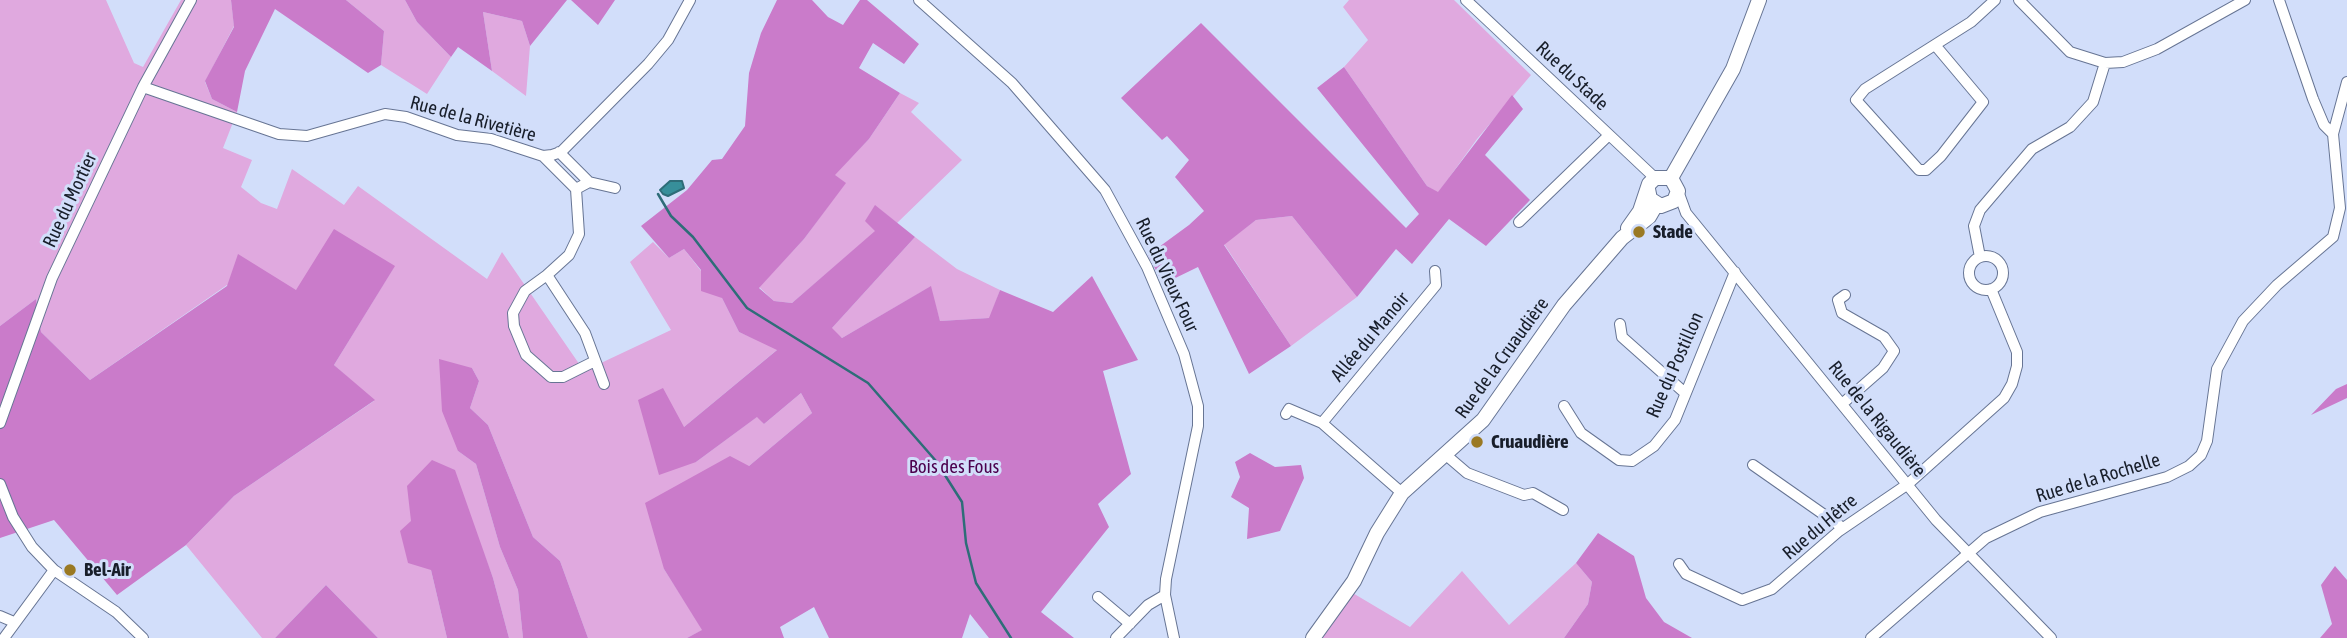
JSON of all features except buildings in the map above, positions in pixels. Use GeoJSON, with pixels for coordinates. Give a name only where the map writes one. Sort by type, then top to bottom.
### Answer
{"type":"FeatureCollection","features":[{"type":"Feature","properties":{"kind":"main road","name":"Rue de la Cruaudière"},"geometry":{"type":"LineString","coordinates":[[1313,638],[1354,581],[1402,492],[1483,420],[1564,306],[1622,239],[1663,205],[1745,46],[1759,0]]}},
{"type":"Feature","properties":{"kind":"main road"},"geometry":{"type":"LineString","coordinates":[[1651,184],[1674,185]]}},
{"type":"Feature","properties":{"kind":"main road"},"geometry":{"type":"LineString","coordinates":[[1651,184],[1650,199],[1663,205]]}},
{"type":"Feature","properties":{"kind":"main road"},"geometry":{"type":"LineString","coordinates":[[1622,239],[1640,211],[1651,184]]}},
{"type":"Feature","properties":{"kind":"street","name":"Rue du Mortier"},"geometry":{"type":"LineString","coordinates":[[0,423],[52,278],[143,87],[191,0]]}},
{"type":"Feature","properties":{"kind":"street","name":"Rue de la Rivetière"},"geometry":{"type":"LineString","coordinates":[[143,87],[279,134],[297,137],[318,134],[385,114],[405,117],[457,135],[491,139],[543,156],[559,152],[668,40],[690,0]]}},
{"type":"Feature","properties":{"kind":"street","name":"Rue du Vieux Four"},"geometry":{"type":"LineString","coordinates":[[919,0],[1012,83],[1105,190],[1147,267],[1184,354],[1198,406],[1198,426],[1165,595],[1174,638]]}},
{"type":"Feature","properties":{"kind":"street","name":"Rue du Stade"},"geometry":{"type":"LineString","coordinates":[[1466,0],[1609,135],[1651,184]]}},
{"type":"Feature","properties":{"kind":"street"},"geometry":{"type":"LineString","coordinates":[[1935,45],[1983,102],[1941,156],[1926,170],[1919,170],[1856,100],[1865,89],[1971,22],[1995,0]]}},
{"type":"Feature","properties":{"kind":"street"},"geometry":{"type":"LineString","coordinates":[[2019,0],[2062,46],[2078,55],[2105,63],[2123,62],[2157,49],[2245,0]]}},
{"type":"Feature","properties":{"kind":"street"},"geometry":{"type":"LineString","coordinates":[[2279,0],[2324,125],[2333,134]]}},
{"type":"Feature","properties":{"kind":"street"},"geometry":{"type":"LineString","coordinates":[[1980,257],[1990,257],[2002,268],[2000,283],[1991,289],[1979,289],[1971,281],[1969,270],[1980,257],[1975,226],[1980,210],[2032,149],[2070,127],[2093,102],[2105,63]]}},
{"type":"Feature","properties":{"kind":"street"},"geometry":{"type":"LineString","coordinates":[[2342,180],[2333,134],[2347,82]]}},
{"type":"Feature","properties":{"kind":"street"},"geometry":{"type":"LineString","coordinates":[[1519,222],[1609,135]]}},
{"type":"Feature","properties":{"kind":"street"},"geometry":{"type":"LineString","coordinates":[[559,152],[589,182],[615,188]]}},
{"type":"Feature","properties":{"kind":"street"},"geometry":{"type":"LineString","coordinates":[[543,156],[576,189],[579,234],[576,247],[526,291],[513,313],[514,326],[526,355],[551,377],[563,377],[596,361]]}},
{"type":"Feature","properties":{"kind":"street","name":"Rue de la Rochelle"},"geometry":{"type":"LineString","coordinates":[[1871,638],[1986,537],[2040,512],[2167,477],[2189,466],[2201,455],[2207,441],[2217,369],[2244,321],[2277,285],[2333,237],[2340,208],[2342,180]]}},
{"type":"Feature","properties":{"kind":"street"},"geometry":{"type":"LineString","coordinates":[[576,189],[589,182]]}},
{"type":"Feature","properties":{"kind":"street","name":"Rue de la Rigaudière"},"geometry":{"type":"LineString","coordinates":[[1674,185],[1686,213],[1965,553],[2051,638]]}},
{"type":"Feature","properties":{"kind":"street","name":"Rue de la Rigaudière"},"geometry":{"type":"LineString","coordinates":[[1663,205],[1686,213]]}},
{"type":"Feature","properties":{"kind":"street","name":"Allée du Manoir"},"geometry":{"type":"LineString","coordinates":[[1322,423],[1436,285],[1435,271]]}},
{"type":"Feature","properties":{"kind":"street","name":"Rue du Postillon"},"geometry":{"type":"LineString","coordinates":[[1564,406],[1581,433],[1619,460],[1632,461],[1654,446],[1675,421],[1735,272]]}},
{"type":"Feature","properties":{"kind":"street"},"geometry":{"type":"LineString","coordinates":[[547,275],[585,333],[604,384]]}},
{"type":"Feature","properties":{"kind":"street","name":"Rue du Hêtre"},"geometry":{"type":"LineString","coordinates":[[1679,564],[1686,574],[1742,600],[1755,596],[1772,589],[1843,528],[1908,484],[2004,398],[2012,384],[2017,352],[1991,289]]}},
{"type":"Feature","properties":{"kind":"street"},"geometry":{"type":"LineString","coordinates":[[1842,404],[1883,368],[1894,354],[1884,337],[1842,313],[1838,300],[1845,295]]}},
{"type":"Feature","properties":{"kind":"street"},"geometry":{"type":"LineString","coordinates":[[1620,324],[1622,337],[1685,393]]}},
{"type":"Feature","properties":{"kind":"street"},"geometry":{"type":"LineString","coordinates":[[1286,414],[1289,409],[1322,423],[1402,492]]}},
{"type":"Feature","properties":{"kind":"street"},"geometry":{"type":"LineString","coordinates":[[1446,455],[1467,473],[1524,495],[1533,493],[1563,510]]}},
{"type":"Feature","properties":{"kind":"street"},"geometry":{"type":"LineString","coordinates":[[1753,465],[1843,528]]}},
{"type":"Feature","properties":{"kind":"street"},"geometry":{"type":"LineString","coordinates":[[0,484],[13,517],[32,547],[54,570],[116,612],[143,638]]}},
{"type":"Feature","properties":{"kind":"street"},"geometry":{"type":"LineString","coordinates":[[4,638],[54,570]]}},
{"type":"Feature","properties":{"kind":"street"},"geometry":{"type":"LineString","coordinates":[[1116,638],[1149,605],[1165,595]]}},
{"type":"Feature","properties":{"kind":"street"},"geometry":{"type":"LineString","coordinates":[[1098,597],[1130,624]]}},
{"type":"Feature","properties":{"kind":"street"},"geometry":{"type":"LineString","coordinates":[[0,616],[14,622]]}},
{"type":"Feature","properties":{"kind":"shaded area"},"geometry":{"type":"Polygon","coordinates":[[[0,0],[106,0],[134,63],[143,67],[181,0],[231,0],[234,26],[205,82],[212,99],[237,112],[223,148],[252,160],[241,187],[261,203],[277,209],[292,169],[344,205],[358,186],[487,279],[502,252],[584,371],[671,330],[630,262],[653,242],[669,258],[684,249],[722,298],[739,332],[778,349],[684,427],[696,462],[758,416],[764,424],[801,393],[812,413],[749,466],[664,569],[703,630],[687,638],[588,638],[560,561],[533,537],[488,425],[470,408],[479,381],[472,368],[458,451],[476,464],[500,547],[518,590],[523,638],[509,638],[493,578],[476,533],[431,570],[447,638],[378,638],[326,585],[275,638],[262,638],[186,545],[234,496],[374,401],[334,365],[394,267],[296,290],[227,285],[90,380],[41,332],[36,299],[0,326],[0,0]]]}},
{"type":"Feature","properties":{"kind":"shaded area"},"geometry":{"type":"Polygon","coordinates":[[[346,0],[405,0],[417,22],[451,57],[427,94],[381,65],[384,31],[346,0]]]}},
{"type":"Feature","properties":{"kind":"shaded area"},"geometry":{"type":"Polygon","coordinates":[[[1349,0],[1454,0],[1531,75],[1477,139],[1438,193],[1427,186],[1344,67],[1368,40],[1343,7],[1349,0]]]}},
{"type":"Feature","properties":{"kind":"shaded area"},"geometry":{"type":"Polygon","coordinates":[[[483,12],[522,21],[530,46],[526,96],[492,71],[483,12]]]}},
{"type":"Feature","properties":{"kind":"shaded area"},"geometry":{"type":"Polygon","coordinates":[[[900,93],[919,103],[911,112],[962,160],[897,223],[875,206],[876,231],[792,303],[774,301],[759,287],[804,239],[845,183],[834,175],[869,139],[900,93]]]}},
{"type":"Feature","properties":{"kind":"shaded area"},"geometry":{"type":"Polygon","coordinates":[[[670,181],[682,181],[684,188],[668,196],[663,194],[660,190],[670,181]]]}},
{"type":"Feature","properties":{"kind":"shaded area"},"geometry":{"type":"Polygon","coordinates":[[[1292,216],[1357,297],[1291,346],[1224,244],[1256,220],[1292,216]]]}},
{"type":"Feature","properties":{"kind":"shaded area"},"geometry":{"type":"Polygon","coordinates":[[[915,237],[957,269],[1000,290],[990,318],[940,321],[930,287],[842,338],[831,329],[915,237]]]}},
{"type":"Feature","properties":{"kind":"shaded area"},"geometry":{"type":"Polygon","coordinates":[[[1576,563],[1592,582],[1588,604],[1564,638],[1319,638],[1351,592],[1410,627],[1462,571],[1509,625],[1576,563]]]}},
{"type":"Feature","properties":{"kind":"green space"},"geometry":{"type":"Polygon","coordinates":[[[231,0],[346,0],[384,31],[381,65],[368,73],[275,9],[245,71],[237,112],[212,99],[205,81],[234,27],[231,0]]]}},
{"type":"Feature","properties":{"kind":"green space"},"geometry":{"type":"Polygon","coordinates":[[[405,0],[567,0],[530,46],[522,21],[483,12],[492,71],[458,47],[451,57],[417,22],[405,0]]]}},
{"type":"Feature","properties":{"kind":"green space"},"geometry":{"type":"Polygon","coordinates":[[[571,0],[615,0],[598,25],[571,0]]]}},
{"type":"Feature","properties":{"kind":"green space","name":"Bois des Fous"},"geometry":{"type":"Polygon","coordinates":[[[777,0],[812,0],[828,17],[843,25],[860,0],[867,0],[919,44],[904,64],[873,43],[859,68],[900,93],[869,139],[835,175],[846,183],[804,239],[759,288],[774,301],[792,303],[875,231],[865,221],[875,205],[915,237],[832,328],[842,338],[931,286],[940,321],[989,318],[1000,290],[1053,312],[1092,276],[1138,360],[1103,371],[1131,474],[1098,504],[1109,527],[1041,612],[1074,638],[989,638],[970,614],[962,638],[829,638],[814,607],[780,627],[784,638],[687,638],[702,630],[664,569],[645,503],[730,456],[749,466],[812,413],[801,393],[764,424],[757,417],[696,462],[659,475],[638,400],[663,388],[684,427],[777,350],[739,332],[722,298],[701,291],[701,270],[684,249],[669,258],[641,226],[687,190],[712,160],[722,159],[745,126],[749,73],[761,33],[777,0]]]}},
{"type":"Feature","properties":{"kind":"green space"},"geometry":{"type":"Polygon","coordinates":[[[1201,23],[1406,228],[1419,214],[1317,88],[1344,67],[1427,186],[1438,192],[1512,95],[1523,109],[1485,155],[1530,200],[1486,246],[1449,219],[1412,264],[1396,249],[1357,297],[1292,216],[1256,220],[1224,245],[1291,346],[1249,374],[1198,267],[1163,284],[1148,255],[1204,211],[1175,177],[1189,160],[1167,136],[1162,140],[1121,98],[1201,23]]]}},
{"type":"Feature","properties":{"kind":"green space"},"geometry":{"type":"Polygon","coordinates":[[[334,229],[395,266],[334,365],[375,400],[234,496],[186,545],[117,595],[54,520],[0,538],[0,326],[36,299],[41,332],[90,380],[227,286],[238,254],[296,290],[334,229]]]}},
{"type":"Feature","properties":{"kind":"green space"},"geometry":{"type":"Polygon","coordinates":[[[439,359],[472,368],[479,381],[470,408],[488,425],[533,537],[560,561],[588,638],[523,638],[518,590],[500,547],[476,464],[458,451],[442,411],[439,359]]]}},
{"type":"Feature","properties":{"kind":"green space"},"geometry":{"type":"Polygon","coordinates":[[[2347,384],[2347,398],[2311,415],[2336,389],[2347,384]]]}},
{"type":"Feature","properties":{"kind":"green space"},"geometry":{"type":"Polygon","coordinates":[[[1250,453],[1275,467],[1301,465],[1304,478],[1280,531],[1247,539],[1249,508],[1231,497],[1240,477],[1235,462],[1250,453]]]}},
{"type":"Feature","properties":{"kind":"green space"},"geometry":{"type":"Polygon","coordinates":[[[432,460],[455,470],[493,578],[509,638],[447,638],[431,570],[408,563],[400,531],[411,521],[407,486],[432,460]]]}},
{"type":"Feature","properties":{"kind":"green space"},"geometry":{"type":"Polygon","coordinates":[[[1598,533],[1634,556],[1646,598],[1664,622],[1692,638],[1564,638],[1588,604],[1592,582],[1576,563],[1598,533]]]}},
{"type":"Feature","properties":{"kind":"green space"},"geometry":{"type":"Polygon","coordinates":[[[2335,566],[2347,580],[2347,638],[2320,638],[2332,624],[2321,585],[2335,566]]]}},
{"type":"Feature","properties":{"kind":"green space"},"geometry":{"type":"Polygon","coordinates":[[[326,585],[378,638],[275,638],[326,585]]]}},
{"type":"Feature","properties":{"kind":"waterway"},"geometry":{"type":"LineString","coordinates":[[658,194],[671,216],[693,237],[747,308],[868,383],[936,461],[962,502],[966,543],[976,583],[1011,638]]}},
{"type":"Feature","properties":{"kind":"place","name":"Stade"},"geometry":{"type":"Point","coordinates":[1639,232]}},
{"type":"Feature","properties":{"kind":"place","name":"Cruaudière"},"geometry":{"type":"Point","coordinates":[1477,442]}},
{"type":"Feature","properties":{"kind":"place","name":"Bel-Air"},"geometry":{"type":"Point","coordinates":[70,570]}}]}
